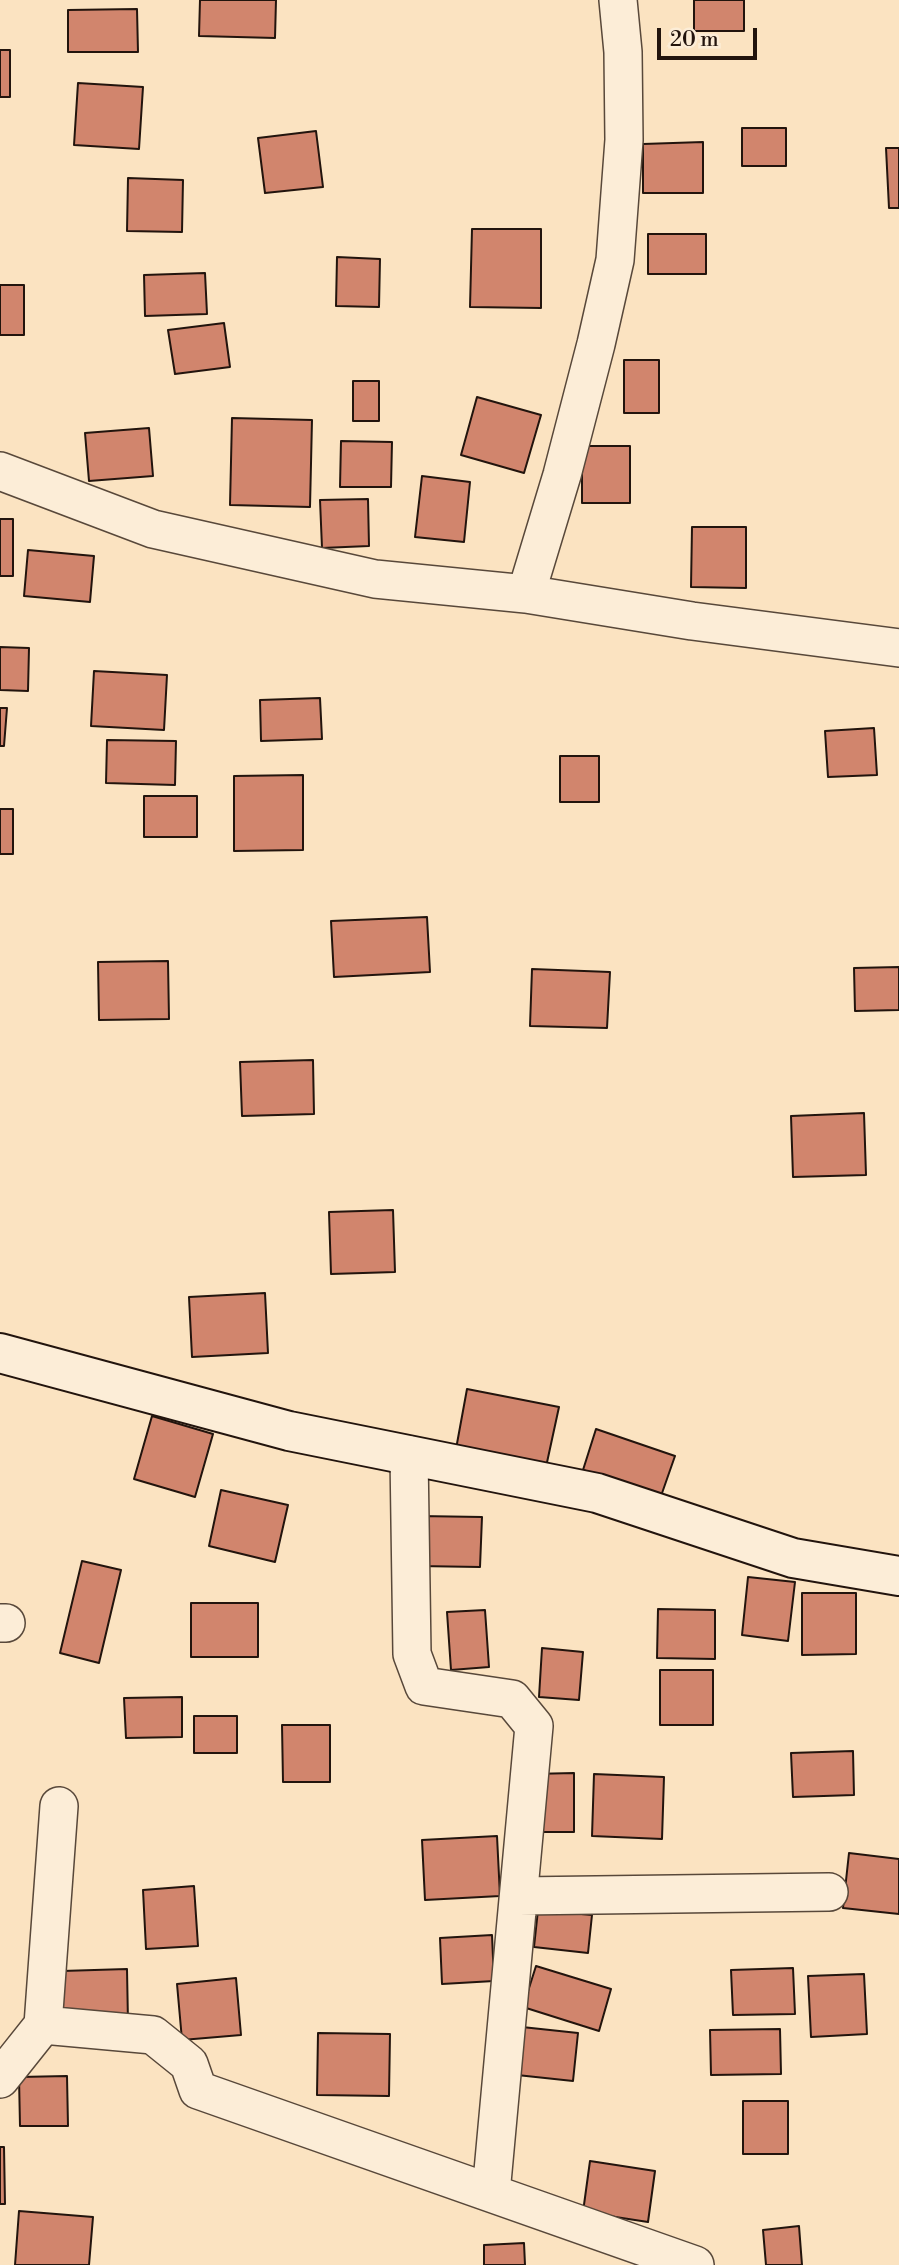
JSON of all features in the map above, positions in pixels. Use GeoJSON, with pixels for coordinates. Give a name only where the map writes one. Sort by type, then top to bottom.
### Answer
{"type":"FeatureCollection","features":[{"type":"Feature","properties":{"kind":"main road"},"geometry":{"type":"LineString","coordinates":[[0,1353],[289,1430],[597,1493],[793,1559],[899,1576]]}},
{"type":"Feature","properties":{"kind":"street"},"geometry":{"type":"LineString","coordinates":[[526,594],[562,475],[615,260],[624,140],[623,52],[618,0]]}},
{"type":"Feature","properties":{"kind":"street"},"geometry":{"type":"LineString","coordinates":[[0,471],[153,529],[375,579],[526,594],[692,621],[899,648]]}},
{"type":"Feature","properties":{"kind":"street"},"geometry":{"type":"LineString","coordinates":[[409,1455],[412,1654],[424,1686],[512,1699],[534,1726],[491,2193]]}},
{"type":"Feature","properties":{"kind":"street"},"geometry":{"type":"LineString","coordinates":[[0,2079],[43,2025],[59,1806]]}},
{"type":"Feature","properties":{"kind":"street"},"geometry":{"type":"LineString","coordinates":[[519,1896],[829,1892]]}},
{"type":"Feature","properties":{"kind":"street"},"geometry":{"type":"LineString","coordinates":[[43,2025],[153,2035],[189,2064],[198,2090],[695,2265]]}},
{"type":"Feature","properties":{"kind":"building"},"geometry":{"type":"Polygon","coordinates":[[[200,0],[276,0],[275,38],[199,36],[200,0]]]}},
{"type":"Feature","properties":{"kind":"building"},"geometry":{"type":"Polygon","coordinates":[[[694,0],[744,0],[744,31],[694,31],[694,0]]]}},
{"type":"Feature","properties":{"kind":"building"},"geometry":{"type":"Polygon","coordinates":[[[137,9],[138,52],[68,52],[68,10],[137,9]]]}},
{"type":"Feature","properties":{"kind":"building"},"geometry":{"type":"Polygon","coordinates":[[[0,50],[10,50],[10,97],[0,97],[0,50]]]}},
{"type":"Feature","properties":{"kind":"building"},"geometry":{"type":"Polygon","coordinates":[[[78,83],[143,87],[139,149],[74,145],[78,83]]]}},
{"type":"Feature","properties":{"kind":"building"},"geometry":{"type":"Polygon","coordinates":[[[742,128],[786,128],[786,166],[742,166],[742,128]]]}},
{"type":"Feature","properties":{"kind":"building"},"geometry":{"type":"Polygon","coordinates":[[[316,131],[323,187],[265,193],[258,138],[316,131]]]}},
{"type":"Feature","properties":{"kind":"building"},"geometry":{"type":"Polygon","coordinates":[[[703,142],[703,193],[643,193],[643,144],[703,142]]]}},
{"type":"Feature","properties":{"kind":"building"},"geometry":{"type":"Polygon","coordinates":[[[886,148],[899,148],[899,208],[889,208],[886,148]]]}},
{"type":"Feature","properties":{"kind":"building"},"geometry":{"type":"Polygon","coordinates":[[[128,178],[183,180],[182,232],[127,231],[128,178]]]}},
{"type":"Feature","properties":{"kind":"building"},"geometry":{"type":"Polygon","coordinates":[[[472,229],[541,229],[541,308],[470,307],[472,229]]]}},
{"type":"Feature","properties":{"kind":"building"},"geometry":{"type":"Polygon","coordinates":[[[648,234],[706,234],[706,274],[648,274],[648,234]]]}},
{"type":"Feature","properties":{"kind":"building"},"geometry":{"type":"Polygon","coordinates":[[[337,257],[380,259],[379,307],[336,306],[337,257]]]}},
{"type":"Feature","properties":{"kind":"building"},"geometry":{"type":"Polygon","coordinates":[[[205,273],[207,314],[145,316],[144,275],[205,273]]]}},
{"type":"Feature","properties":{"kind":"building"},"geometry":{"type":"Polygon","coordinates":[[[0,285],[24,285],[24,335],[0,335],[0,285]]]}},
{"type":"Feature","properties":{"kind":"building"},"geometry":{"type":"Polygon","coordinates":[[[224,323],[230,367],[175,374],[168,330],[224,323]]]}},
{"type":"Feature","properties":{"kind":"building"},"geometry":{"type":"Polygon","coordinates":[[[624,360],[659,360],[659,413],[624,413],[624,360]]]}},
{"type":"Feature","properties":{"kind":"building"},"geometry":{"type":"Polygon","coordinates":[[[353,381],[379,381],[379,421],[353,421],[353,381]]]}},
{"type":"Feature","properties":{"kind":"building"},"geometry":{"type":"Polygon","coordinates":[[[477,397],[541,415],[524,473],[461,455],[477,397]]]}},
{"type":"Feature","properties":{"kind":"building"},"geometry":{"type":"Polygon","coordinates":[[[232,418],[312,420],[310,507],[230,505],[232,418]]]}},
{"type":"Feature","properties":{"kind":"building"},"geometry":{"type":"Polygon","coordinates":[[[149,428],[153,476],[89,481],[85,433],[149,428]]]}},
{"type":"Feature","properties":{"kind":"building"},"geometry":{"type":"Polygon","coordinates":[[[341,441],[392,442],[391,487],[340,487],[341,441]]]}},
{"type":"Feature","properties":{"kind":"building"},"geometry":{"type":"Polygon","coordinates":[[[582,446],[630,446],[630,503],[582,503],[582,446]]]}},
{"type":"Feature","properties":{"kind":"building"},"geometry":{"type":"Polygon","coordinates":[[[422,476],[470,482],[464,542],[415,537],[422,476]]]}},
{"type":"Feature","properties":{"kind":"building"},"geometry":{"type":"Polygon","coordinates":[[[368,499],[369,546],[322,548],[320,500],[368,499]]]}},
{"type":"Feature","properties":{"kind":"building"},"geometry":{"type":"Polygon","coordinates":[[[0,519],[13,519],[13,576],[0,576],[0,519]]]}},
{"type":"Feature","properties":{"kind":"building"},"geometry":{"type":"Polygon","coordinates":[[[692,527],[746,527],[746,588],[691,587],[692,527]]]}},
{"type":"Feature","properties":{"kind":"building"},"geometry":{"type":"Polygon","coordinates":[[[28,550],[94,556],[90,602],[24,596],[28,550]]]}},
{"type":"Feature","properties":{"kind":"building"},"geometry":{"type":"Polygon","coordinates":[[[0,647],[29,648],[28,691],[0,690],[0,647]]]}},
{"type":"Feature","properties":{"kind":"building"},"geometry":{"type":"Polygon","coordinates":[[[94,671],[167,675],[164,730],[91,726],[94,671]]]}},
{"type":"Feature","properties":{"kind":"building"},"geometry":{"type":"Polygon","coordinates":[[[320,698],[322,739],[261,741],[260,700],[320,698]]]}},
{"type":"Feature","properties":{"kind":"building"},"geometry":{"type":"Polygon","coordinates":[[[0,708],[7,708],[4,746],[0,746],[0,708]]]}},
{"type":"Feature","properties":{"kind":"building"},"geometry":{"type":"Polygon","coordinates":[[[874,728],[877,775],[828,777],[825,731],[874,728]]]}},
{"type":"Feature","properties":{"kind":"building"},"geometry":{"type":"Polygon","coordinates":[[[107,740],[176,741],[175,785],[106,783],[107,740]]]}},
{"type":"Feature","properties":{"kind":"building"},"geometry":{"type":"Polygon","coordinates":[[[560,756],[599,756],[599,802],[560,802],[560,756]]]}},
{"type":"Feature","properties":{"kind":"building"},"geometry":{"type":"Polygon","coordinates":[[[303,775],[303,850],[234,851],[234,776],[303,775]]]}},
{"type":"Feature","properties":{"kind":"building"},"geometry":{"type":"Polygon","coordinates":[[[144,796],[197,796],[197,837],[144,837],[144,796]]]}},
{"type":"Feature","properties":{"kind":"building"},"geometry":{"type":"Polygon","coordinates":[[[0,809],[13,809],[13,854],[0,854],[0,809]]]}},
{"type":"Feature","properties":{"kind":"building"},"geometry":{"type":"Polygon","coordinates":[[[427,917],[430,972],[334,977],[331,921],[427,917]]]}},
{"type":"Feature","properties":{"kind":"building"},"geometry":{"type":"Polygon","coordinates":[[[168,961],[169,1019],[99,1020],[98,962],[168,961]]]}},
{"type":"Feature","properties":{"kind":"building"},"geometry":{"type":"Polygon","coordinates":[[[899,967],[899,1010],[855,1011],[854,968],[899,967]]]}},
{"type":"Feature","properties":{"kind":"building"},"geometry":{"type":"Polygon","coordinates":[[[532,969],[610,972],[607,1028],[530,1026],[532,969]]]}},
{"type":"Feature","properties":{"kind":"building"},"geometry":{"type":"Polygon","coordinates":[[[313,1060],[314,1114],[242,1116],[240,1062],[313,1060]]]}},
{"type":"Feature","properties":{"kind":"building"},"geometry":{"type":"Polygon","coordinates":[[[864,1113],[866,1175],[793,1177],[791,1116],[864,1113]]]}},
{"type":"Feature","properties":{"kind":"building"},"geometry":{"type":"Polygon","coordinates":[[[393,1210],[395,1272],[331,1274],[329,1212],[393,1210]]]}},
{"type":"Feature","properties":{"kind":"building"},"geometry":{"type":"Polygon","coordinates":[[[265,1293],[268,1353],[192,1357],[189,1297],[265,1293]]]}},
{"type":"Feature","properties":{"kind":"building"},"geometry":{"type":"Polygon","coordinates":[[[467,1389],[559,1407],[546,1467],[456,1449],[467,1389]]]}},
{"type":"Feature","properties":{"kind":"building"},"geometry":{"type":"Polygon","coordinates":[[[152,1416],[213,1434],[195,1497],[134,1479],[152,1416]]]}},
{"type":"Feature","properties":{"kind":"building"},"geometry":{"type":"Polygon","coordinates":[[[596,1429],[675,1456],[661,1496],[583,1470],[596,1429]]]}},
{"type":"Feature","properties":{"kind":"building"},"geometry":{"type":"Polygon","coordinates":[[[221,1490],[288,1505],[275,1562],[209,1546],[221,1490]]]}},
{"type":"Feature","properties":{"kind":"building"},"geometry":{"type":"Polygon","coordinates":[[[419,1516],[482,1517],[480,1567],[418,1566],[419,1516]]]}},
{"type":"Feature","properties":{"kind":"building"},"geometry":{"type":"Polygon","coordinates":[[[82,1561],[121,1570],[99,1663],[60,1653],[82,1561]]]}},
{"type":"Feature","properties":{"kind":"building"},"geometry":{"type":"Polygon","coordinates":[[[748,1577],[795,1582],[788,1641],[742,1635],[748,1577]]]}},
{"type":"Feature","properties":{"kind":"building"},"geometry":{"type":"Polygon","coordinates":[[[802,1593],[856,1593],[856,1654],[802,1655],[802,1593]]]}},
{"type":"Feature","properties":{"kind":"building"},"geometry":{"type":"Polygon","coordinates":[[[191,1603],[258,1603],[258,1657],[191,1657],[191,1603]]]}},
{"type":"Feature","properties":{"kind":"building"},"geometry":{"type":"Polygon","coordinates":[[[658,1609],[715,1610],[715,1659],[657,1658],[658,1609]]]}},
{"type":"Feature","properties":{"kind":"building"},"geometry":{"type":"Polygon","coordinates":[[[485,1610],[489,1667],[451,1670],[447,1612],[485,1610]]]}},
{"type":"Feature","properties":{"kind":"building"},"geometry":{"type":"Polygon","coordinates":[[[542,1648],[583,1652],[579,1700],[539,1697],[542,1648]]]}},
{"type":"Feature","properties":{"kind":"building"},"geometry":{"type":"Polygon","coordinates":[[[660,1670],[713,1670],[713,1725],[660,1725],[660,1670]]]}},
{"type":"Feature","properties":{"kind":"building"},"geometry":{"type":"Polygon","coordinates":[[[182,1697],[182,1737],[126,1738],[124,1698],[182,1697]]]}},
{"type":"Feature","properties":{"kind":"building"},"geometry":{"type":"Polygon","coordinates":[[[194,1716],[237,1716],[237,1753],[194,1753],[194,1716]]]}},
{"type":"Feature","properties":{"kind":"building"},"geometry":{"type":"Polygon","coordinates":[[[282,1725],[330,1725],[330,1782],[283,1782],[282,1725]]]}},
{"type":"Feature","properties":{"kind":"building"},"geometry":{"type":"Polygon","coordinates":[[[853,1751],[854,1795],[793,1797],[791,1753],[853,1751]]]}},
{"type":"Feature","properties":{"kind":"building"},"geometry":{"type":"Polygon","coordinates":[[[574,1773],[574,1832],[532,1832],[532,1774],[574,1773]]]}},
{"type":"Feature","properties":{"kind":"building"},"geometry":{"type":"Polygon","coordinates":[[[594,1774],[664,1777],[662,1839],[592,1836],[594,1774]]]}},
{"type":"Feature","properties":{"kind":"building"},"geometry":{"type":"Polygon","coordinates":[[[497,1836],[500,1896],[425,1900],[422,1840],[497,1836]]]}},
{"type":"Feature","properties":{"kind":"building"},"geometry":{"type":"Polygon","coordinates":[[[849,1853],[899,1859],[899,1914],[843,1908],[849,1853]]]}},
{"type":"Feature","properties":{"kind":"building"},"geometry":{"type":"Polygon","coordinates":[[[194,1886],[198,1946],[146,1949],[143,1890],[194,1886]]]}},
{"type":"Feature","properties":{"kind":"building"},"geometry":{"type":"Polygon","coordinates":[[[538,1910],[592,1915],[588,1953],[534,1947],[538,1910]]]}},
{"type":"Feature","properties":{"kind":"building"},"geometry":{"type":"Polygon","coordinates":[[[492,1935],[494,1981],[442,1984],[440,1938],[492,1935]]]}},
{"type":"Feature","properties":{"kind":"building"},"geometry":{"type":"Polygon","coordinates":[[[536,1966],[611,1989],[599,2031],[523,2007],[536,1966]]]}},
{"type":"Feature","properties":{"kind":"building"},"geometry":{"type":"Polygon","coordinates":[[[793,1968],[795,2014],[733,2015],[731,1970],[793,1968]]]}},
{"type":"Feature","properties":{"kind":"building"},"geometry":{"type":"Polygon","coordinates":[[[127,1969],[128,2023],[63,2024],[62,1971],[127,1969]]]}},
{"type":"Feature","properties":{"kind":"building"},"geometry":{"type":"Polygon","coordinates":[[[864,1974],[867,2034],[811,2037],[808,1976],[864,1974]]]}},
{"type":"Feature","properties":{"kind":"building"},"geometry":{"type":"Polygon","coordinates":[[[236,1978],[241,2035],[182,2040],[177,1984],[236,1978]]]}},
{"type":"Feature","properties":{"kind":"building"},"geometry":{"type":"Polygon","coordinates":[[[522,2027],[578,2033],[573,2081],[517,2075],[522,2027]]]}},
{"type":"Feature","properties":{"kind":"building"},"geometry":{"type":"Polygon","coordinates":[[[780,2029],[781,2074],[711,2075],[710,2030],[780,2029]]]}},
{"type":"Feature","properties":{"kind":"building"},"geometry":{"type":"Polygon","coordinates":[[[318,2033],[390,2034],[389,2096],[317,2095],[318,2033]]]}},
{"type":"Feature","properties":{"kind":"building"},"geometry":{"type":"Polygon","coordinates":[[[67,2076],[68,2126],[20,2126],[19,2077],[67,2076]]]}},
{"type":"Feature","properties":{"kind":"building"},"geometry":{"type":"Polygon","coordinates":[[[743,2101],[788,2101],[788,2154],[743,2154],[743,2101]]]}},
{"type":"Feature","properties":{"kind":"building"},"geometry":{"type":"Polygon","coordinates":[[[0,2147],[4,2147],[5,2204],[0,2204],[0,2147]]]}},
{"type":"Feature","properties":{"kind":"building"},"geometry":{"type":"Polygon","coordinates":[[[590,2161],[655,2171],[648,2222],[583,2212],[590,2161]]]}},
{"type":"Feature","properties":{"kind":"building"},"geometry":{"type":"Polygon","coordinates":[[[19,2211],[93,2217],[89,2265],[15,2265],[19,2211]]]}},
{"type":"Feature","properties":{"kind":"building"},"geometry":{"type":"Polygon","coordinates":[[[799,2226],[802,2265],[766,2265],[763,2230],[799,2226]]]}},
{"type":"Feature","properties":{"kind":"building"},"geometry":{"type":"Polygon","coordinates":[[[524,2243],[525,2265],[484,2265],[484,2245],[524,2243]]]}}]}
